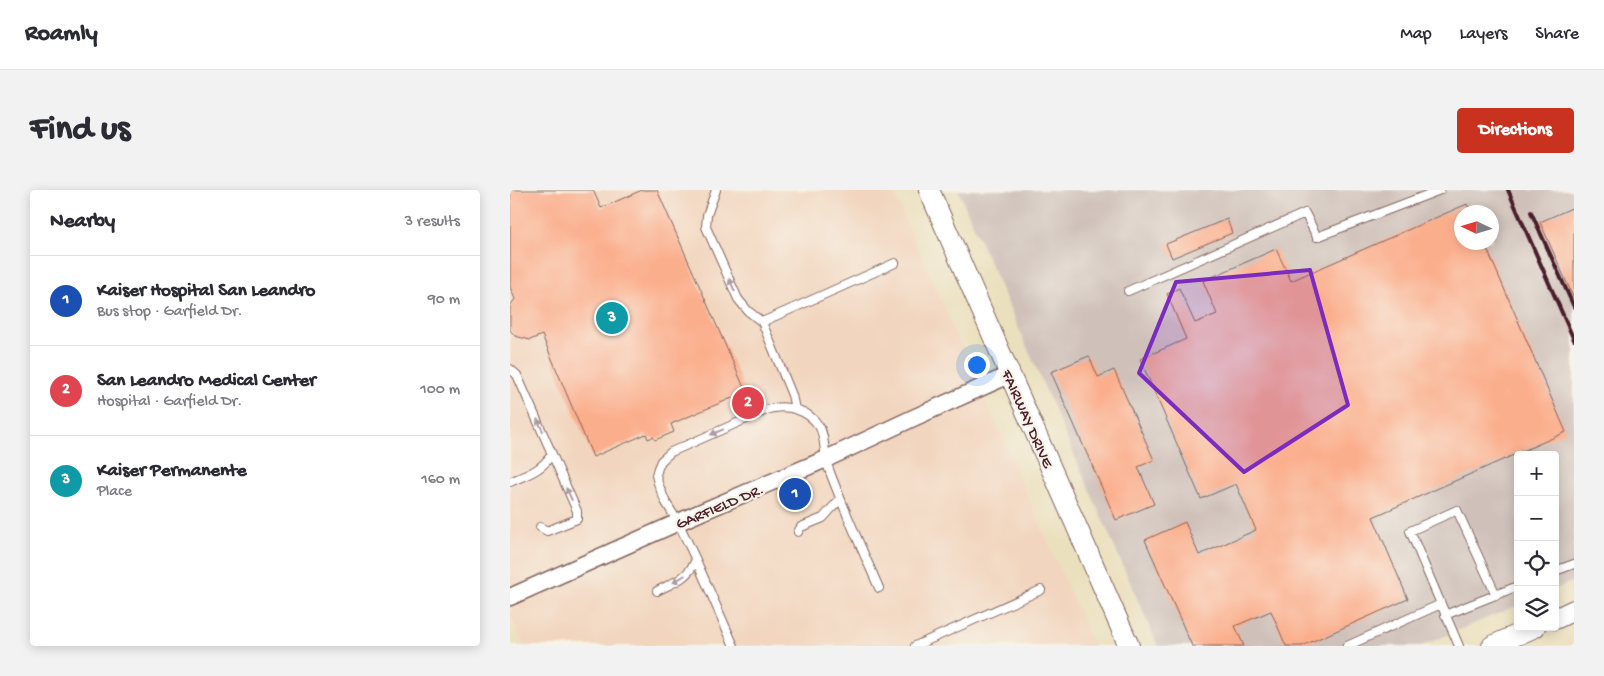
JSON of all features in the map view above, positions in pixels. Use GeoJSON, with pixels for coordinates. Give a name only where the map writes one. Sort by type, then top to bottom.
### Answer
{"type":"FeatureCollection","features":[{"type":"Feature","properties":{"kind":"street","name":"FAIRWAY DRIVE"},"geometry":{"type":"LineString","coordinates":[[930,190],[1009,375],[1129,646]]}},
{"type":"Feature","properties":{"kind":"street","name":"GARFIELD DR."},"geometry":{"type":"LineString","coordinates":[[510,597],[826,459],[1009,375]]}},
{"type":"Feature","properties":{"kind":"street"},"geometry":{"type":"LineString","coordinates":[[1559,617],[1574,610]]}},
{"type":"Feature","properties":{"kind":"street"},"geometry":{"type":"LineString","coordinates":[[1492,646],[1526,631]]}},
{"type":"Feature","properties":{"kind":"lane"},"geometry":{"type":"LineString","coordinates":[[716,190],[707,215],[706,227],[738,299],[748,311],[762,322],[792,394],[795,409]]}},
{"type":"Feature","properties":{"kind":"lane"},"geometry":{"type":"LineString","coordinates":[[1128,291],[1305,213],[1317,237],[1440,190]]}},
{"type":"Feature","properties":{"kind":"lane"},"geometry":{"type":"LineString","coordinates":[[762,322],[895,263]]}},
{"type":"Feature","properties":{"kind":"lane"},"geometry":{"type":"LineString","coordinates":[[510,369],[517,376],[577,511],[576,518],[547,531],[540,528]]}},
{"type":"Feature","properties":{"kind":"lane"},"geometry":{"type":"LineString","coordinates":[[734,646],[678,522],[665,501],[656,475],[661,461],[666,456],[769,409],[784,406],[804,412],[821,428],[826,459],[840,499],[879,588]]}},
{"type":"Feature","properties":{"kind":"lane"},"geometry":{"type":"LineString","coordinates":[[510,482],[538,470],[552,454]]}},
{"type":"Feature","properties":{"kind":"lane"},"geometry":{"type":"LineString","coordinates":[[798,532],[801,527],[823,518],[840,499]]}},
{"type":"Feature","properties":{"kind":"lane"},"geometry":{"type":"LineString","coordinates":[[1459,646],[1410,531],[1457,510],[1496,595]]}},
{"type":"Feature","properties":{"kind":"lane"},"geometry":{"type":"LineString","coordinates":[[657,591],[683,578],[691,570],[696,560]]}},
{"type":"Feature","properties":{"kind":"lane"},"geometry":{"type":"LineString","coordinates":[[1559,570],[1574,564]]}},
{"type":"Feature","properties":{"kind":"lane"},"geometry":{"type":"LineString","coordinates":[[1445,615],[1514,588]]}},
{"type":"Feature","properties":{"kind":"lane"},"geometry":{"type":"LineString","coordinates":[[915,646],[1041,590]]}},
{"type":"Feature","properties":{"kind":"lane"},"geometry":{"type":"LineString","coordinates":[[1347,646],[1440,604]]}},
{"type":"Feature","properties":{"kind":"highlighted area"},"geometry":{"type":"Polygon","coordinates":[[[1310,270],[1348,405],[1244,472],[1139,373],[1176,282],[1310,270]]]}},
{"type":"Feature","properties":{"kind":"shaded area"},"geometry":{"type":"Polygon","coordinates":[[[510,190],[892,190],[1094,646],[524,646],[510,615],[510,190]]]}},
{"type":"Feature","properties":{"kind":"shaded area"},"geometry":{"type":"Polygon","coordinates":[[[958,190],[1574,190],[1574,581],[1559,587],[1559,451],[1514,451],[1514,607],[1421,646],[1158,646],[958,190]]]}},
{"type":"Feature","properties":{"kind":"building"},"geometry":{"type":"Polygon","coordinates":[[[510,190],[593,190],[601,208],[642,190],[657,190],[746,392],[671,424],[674,432],[655,440],[653,437],[648,439],[646,434],[593,457],[542,335],[530,340],[515,336],[510,330],[510,306],[515,299],[510,287],[510,190]]]}},
{"type":"Feature","properties":{"kind":"building"},"geometry":{"type":"Polygon","coordinates":[[[1574,207],[1574,299],[1540,222],[1574,207]]]}},
{"type":"Feature","properties":{"kind":"building"},"geometry":{"type":"Polygon","coordinates":[[[1454,210],[1454,250],[1487,250],[1566,432],[1523,451],[1514,451],[1514,455],[1373,517],[1408,599],[1302,646],[1286,646],[1271,611],[1235,626],[1244,646],[1192,646],[1145,540],[1185,522],[1199,555],[1256,530],[1236,484],[1201,499],[1140,359],[1186,339],[1167,294],[1179,288],[1195,323],[1217,314],[1203,281],[1276,249],[1291,281],[1454,210]]]}},
{"type":"Feature","properties":{"kind":"building"},"geometry":{"type":"Polygon","coordinates":[[[1227,219],[1232,233],[1172,258],[1166,244],[1227,219]]]}},
{"type":"Feature","properties":{"kind":"building"},"geometry":{"type":"Polygon","coordinates":[[[1089,356],[1098,377],[1114,370],[1154,460],[1138,467],[1154,504],[1116,520],[1051,372],[1089,356]]]}},
{"type":"Feature","properties":{"kind":"railway"},"geometry":{"type":"LineString","coordinates":[[1508,190],[1574,340]]}},
{"type":"Feature","properties":{"kind":"railway"},"geometry":{"type":"LineString","coordinates":[[1531,212],[1574,307]]}},
{"type":"Feature","properties":{"kind":"place","name":"Kaiser Permanente"},"geometry":{"type":"Point","coordinates":[612,318]}},
{"type":"Feature","properties":{"kind":"place","name":"San Leandro Medical Center"},"geometry":{"type":"Point","coordinates":[748,403]}},
{"type":"Feature","properties":{"kind":"place","name":"Kaiser Hospital San Leandro"},"geometry":{"type":"Point","coordinates":[795,494]}}]}
